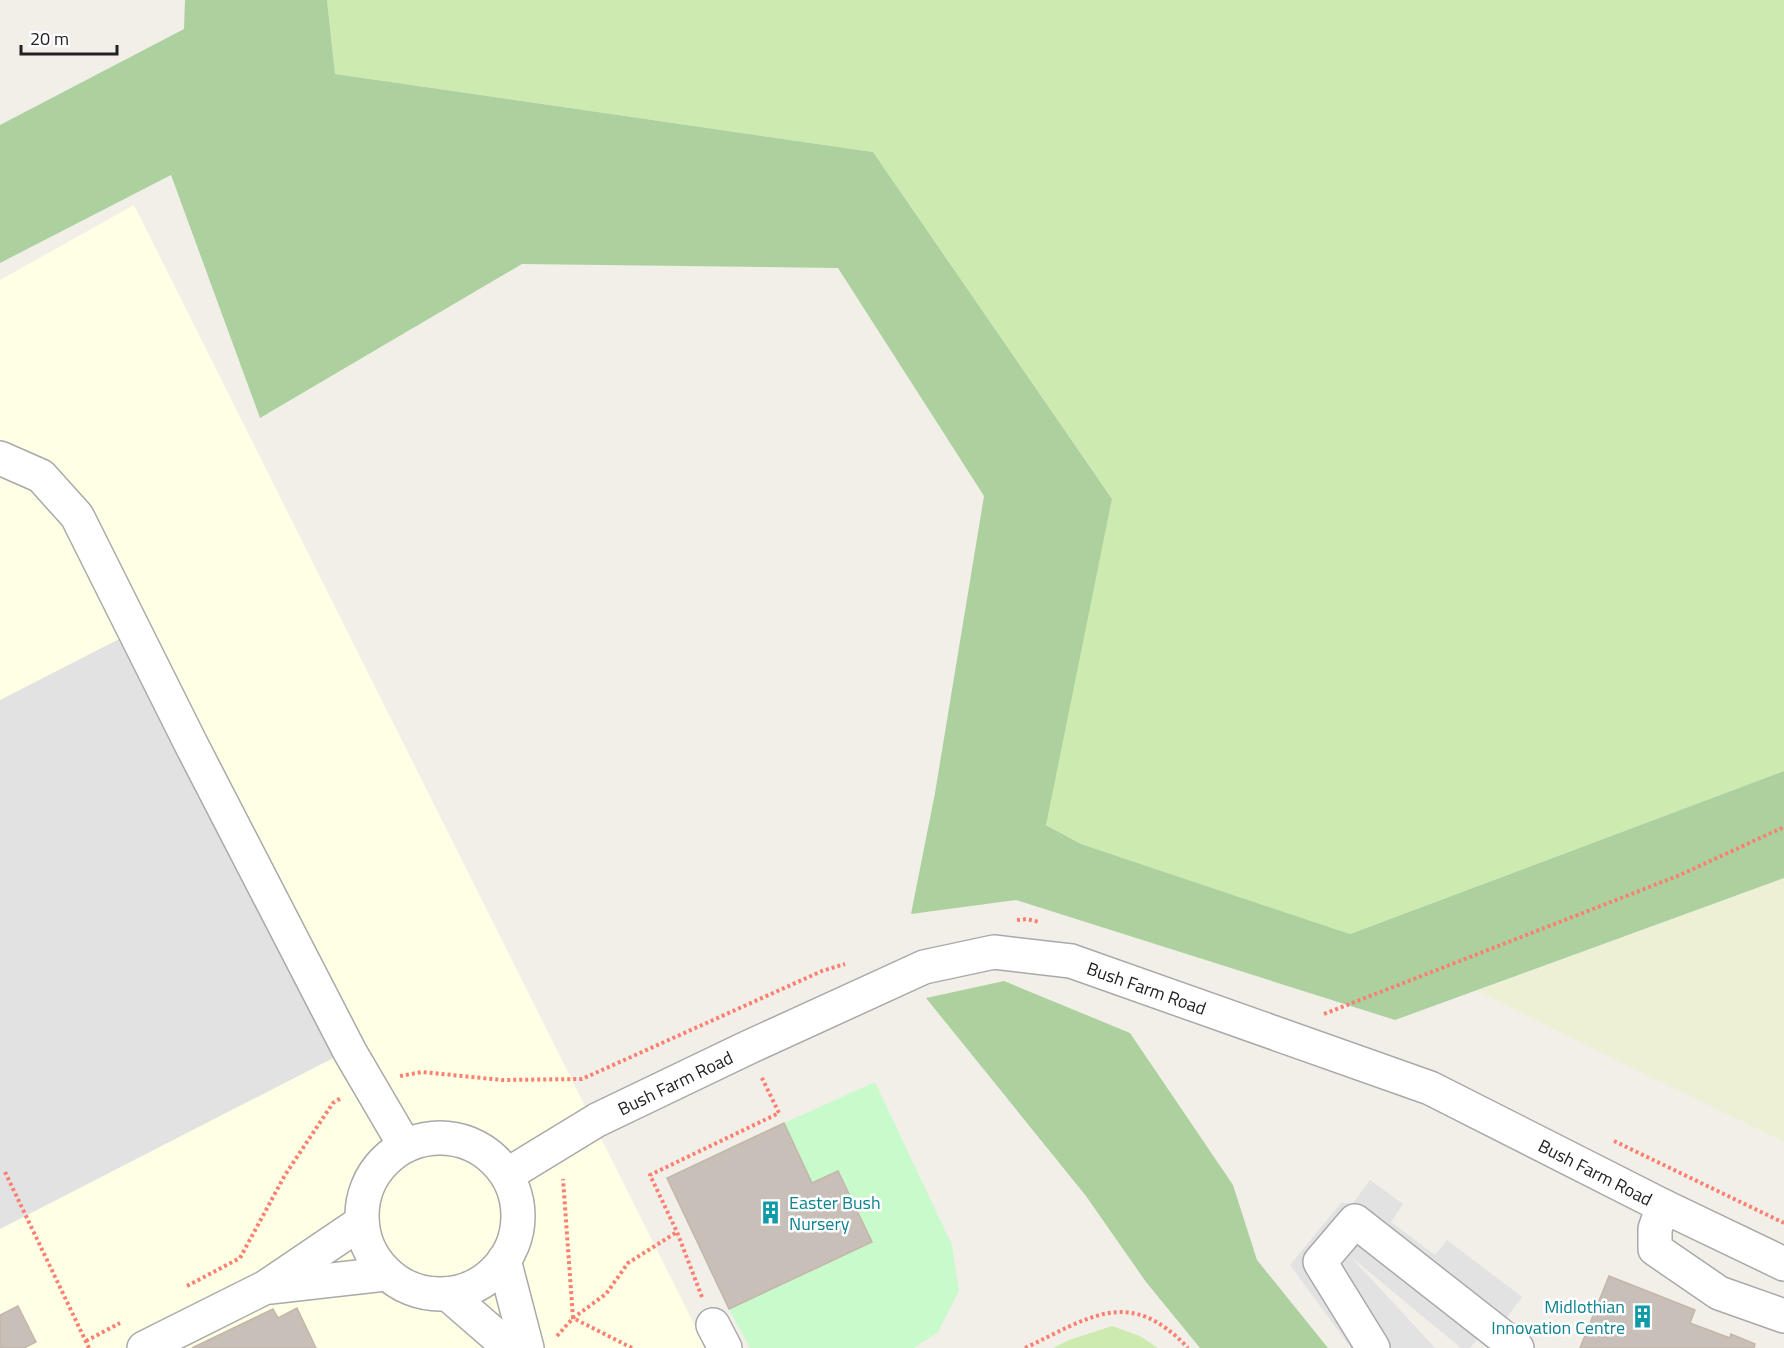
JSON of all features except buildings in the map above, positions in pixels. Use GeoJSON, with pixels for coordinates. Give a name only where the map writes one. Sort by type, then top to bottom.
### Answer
{"type":"FeatureCollection","features":[{"type":"Feature","properties":{"kind":"street"},"geometry":{"type":"LineString","coordinates":[[0,458],[41,477],[77,516],[192,746],[366,1082],[405,1146]]}},
{"type":"Feature","properties":{"kind":"street","name":"Bush Farm Road"},"geometry":{"type":"LineString","coordinates":[[507,1175],[597,1120],[747,1048],[924,967],[994,952],[1071,961],[1430,1088],[1663,1206],[1784,1264]]}},
{"type":"Feature","properties":{"kind":"street"},"geometry":{"type":"LineString","coordinates":[[427,1139],[450,1139],[472,1145],[492,1158],[507,1175],[517,1200],[518,1227],[510,1253],[493,1274],[471,1289],[449,1295],[426,1294],[404,1287],[385,1274],[363,1231],[362,1206],[370,1181],[384,1161],[405,1146],[427,1139]]}},
{"type":"Feature","properties":{"kind":"street"},"geometry":{"type":"LineString","coordinates":[[1663,1206],[1655,1229],[1655,1250],[1719,1293],[1784,1316]]}},
{"type":"Feature","properties":{"kind":"street"},"geometry":{"type":"LineString","coordinates":[[1373,1348],[1320,1262],[1355,1221],[1517,1348]]}},
{"type":"Feature","properties":{"kind":"street"},"geometry":{"type":"LineString","coordinates":[[144,1348],[266,1287],[362,1222]]}},
{"type":"Feature","properties":{"kind":"street"},"geometry":{"type":"LineString","coordinates":[[504,1260],[540,1344]]}},
{"type":"Feature","properties":{"kind":"street"},"geometry":{"type":"LineString","coordinates":[[266,1287],[385,1274]]}},
{"type":"Feature","properties":{"kind":"street"},"geometry":{"type":"LineString","coordinates":[[449,1295],[510,1348]]}},
{"type":"Feature","properties":{"kind":"path"},"geometry":{"type":"LineString","coordinates":[[1331,1019],[1321,1016],[1680,875],[1784,827]]}},
{"type":"Feature","properties":{"kind":"path"},"geometry":{"type":"LineString","coordinates":[[1016,920],[1027,919],[1048,924]]}},
{"type":"Feature","properties":{"kind":"path"},"geometry":{"type":"LineString","coordinates":[[179,1291],[240,1258],[285,1175],[333,1103],[366,1082],[422,1072],[502,1080],[582,1079],[822,971],[850,962]]}},
{"type":"Feature","properties":{"kind":"path"},"geometry":{"type":"LineString","coordinates":[[719,1337],[677,1232],[650,1175],[779,1113],[747,1048]]}},
{"type":"Feature","properties":{"kind":"path"},"geometry":{"type":"LineString","coordinates":[[582,1079],[597,1120]]}},
{"type":"Feature","properties":{"kind":"path"},"geometry":{"type":"LineString","coordinates":[[1605,1137],[1784,1223]]}},
{"type":"Feature","properties":{"kind":"path"},"geometry":{"type":"LineString","coordinates":[[5,1172],[89,1348]]}},
{"type":"Feature","properties":{"kind":"path"},"geometry":{"type":"LineString","coordinates":[[562,1172],[573,1318]]}},
{"type":"Feature","properties":{"kind":"path"},"geometry":{"type":"LineString","coordinates":[[540,1344],[606,1294],[628,1263],[677,1232]]}},
{"type":"Feature","properties":{"kind":"path"},"geometry":{"type":"LineString","coordinates":[[1025,1348],[1099,1314],[1124,1311],[1140,1313],[1161,1326],[1188,1348]]}},
{"type":"Feature","properties":{"kind":"path"},"geometry":{"type":"LineString","coordinates":[[573,1318],[632,1348]]}},
{"type":"Feature","properties":{"kind":"path"},"geometry":{"type":"LineString","coordinates":[[86,1341],[127,1319]]}},
{"type":"Feature","properties":{"kind":"shaded area"},"geometry":{"type":"Polygon","coordinates":[[[134,205],[706,1348],[0,1348],[0,280],[134,205]]]}},
{"type":"Feature","properties":{"kind":"shaded area"},"geometry":{"type":"Polygon","coordinates":[[[125,636],[341,1054],[0,1229],[0,700],[125,636]]]}},
{"type":"Feature","properties":{"kind":"shaded area"},"geometry":{"type":"Polygon","coordinates":[[[1784,878],[1784,1142],[1476,991],[1784,878]]]}},
{"type":"Feature","properties":{"kind":"shaded area"},"geometry":{"type":"Polygon","coordinates":[[[1370,1180],[1403,1204],[1391,1222],[1435,1255],[1447,1240],[1522,1297],[1488,1343],[1479,1337],[1470,1348],[1461,1348],[1350,1256],[1435,1348],[1351,1348],[1290,1265],[1341,1203],[1353,1203],[1370,1180]]]}},
{"type":"Feature","properties":{"kind":"green space"},"geometry":{"type":"Polygon","coordinates":[[[185,0],[327,0],[335,74],[873,152],[1112,499],[1046,825],[1081,844],[1350,934],[1784,771],[1784,878],[1395,1020],[1016,900],[911,914],[935,793],[984,496],[838,268],[522,264],[260,418],[171,175],[0,263],[0,125],[184,29],[185,0]]]}},
{"type":"Feature","properties":{"kind":"green space"},"geometry":{"type":"Polygon","coordinates":[[[327,0],[1784,0],[1784,771],[1350,934],[1081,844],[1045,824],[1112,499],[873,152],[335,74],[327,0]]]}},
{"type":"Feature","properties":{"kind":"green space"},"geometry":{"type":"Polygon","coordinates":[[[1004,981],[1130,1033],[1233,1185],[1257,1260],[1328,1348],[1200,1348],[1146,1282],[1086,1196],[926,998],[1004,981]]]}},
{"type":"Feature","properties":{"kind":"green space"},"geometry":{"type":"Polygon","coordinates":[[[875,1082],[952,1245],[959,1291],[938,1332],[914,1348],[750,1348],[729,1309],[872,1242],[838,1171],[812,1183],[784,1123],[875,1082]]]}},
{"type":"Feature","properties":{"kind":"green space"},"geometry":{"type":"Polygon","coordinates":[[[1112,1326],[1140,1336],[1158,1348],[1053,1348],[1069,1340],[1112,1326]]]}},
{"type":"Feature","properties":{"kind":"place","name":"Easter Bush Nursery"},"geometry":{"type":"Point","coordinates":[771,1212]}},
{"type":"Feature","properties":{"kind":"place","name":"Midlothian Innovation Centre"},"geometry":{"type":"Point","coordinates":[1643,1316]}}]}
